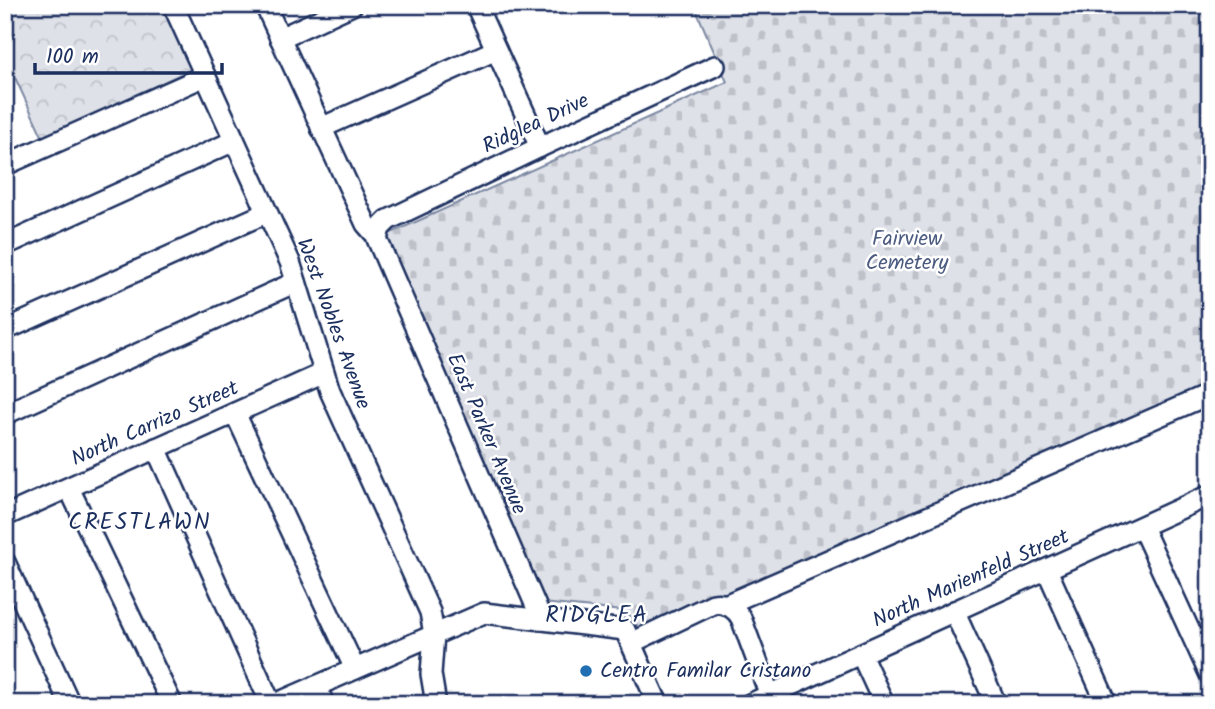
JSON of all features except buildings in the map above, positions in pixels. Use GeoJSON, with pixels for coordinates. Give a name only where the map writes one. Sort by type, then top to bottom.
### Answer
{"type":"FeatureCollection","features":[{"type":"Feature","properties":{"kind":"street","name":"West Nobles Avenue"},"geometry":{"type":"LineString","coordinates":[[173,5],[290,262],[335,403],[430,612],[434,634],[431,674],[436,704]]}},
{"type":"Feature","properties":{"kind":"street","name":"East Parker Avenue"},"geometry":{"type":"LineString","coordinates":[[265,5],[366,224],[373,232],[379,231],[377,239],[542,620]]}},
{"type":"Feature","properties":{"kind":"street"},"geometry":{"type":"LineString","coordinates":[[280,38],[352,5]]}},
{"type":"Feature","properties":{"kind":"street"},"geometry":{"type":"LineString","coordinates":[[476,5],[540,147]]}},
{"type":"Feature","properties":{"kind":"street"},"geometry":{"type":"LineString","coordinates":[[321,128],[496,50]]}},
{"type":"Feature","properties":{"kind":"street","name":"Ridglea Drive"},"geometry":{"type":"LineString","coordinates":[[379,231],[388,220],[715,66]]}},
{"type":"Feature","properties":{"kind":"street"},"geometry":{"type":"LineString","coordinates":[[5,165],[205,76]]}},
{"type":"Feature","properties":{"kind":"street"},"geometry":{"type":"LineString","coordinates":[[5,245],[234,141]]}},
{"type":"Feature","properties":{"kind":"street"},"geometry":{"type":"LineString","coordinates":[[5,330],[266,213]]}},
{"type":"Feature","properties":{"kind":"street"},"geometry":{"type":"LineString","coordinates":[[5,414],[296,282]]}},
{"type":"Feature","properties":{"kind":"street","name":"North Carrizo Street"},"geometry":{"type":"LineString","coordinates":[[5,516],[324,373]]}},
{"type":"Feature","properties":{"kind":"street"},"geometry":{"type":"LineString","coordinates":[[725,605],[1210,394]]}},
{"type":"Feature","properties":{"kind":"street"},"geometry":{"type":"LineString","coordinates":[[235,413],[355,669]]}},
{"type":"Feature","properties":{"kind":"street"},"geometry":{"type":"LineString","coordinates":[[156,448],[273,704],[320,695],[355,669],[484,613],[583,624],[628,636],[718,604],[738,612],[771,699]]}},
{"type":"Feature","properties":{"kind":"street"},"geometry":{"type":"LineString","coordinates":[[69,488],[172,704]]}},
{"type":"Feature","properties":{"kind":"street","name":"North Marienfeld Street"},"geometry":{"type":"LineString","coordinates":[[750,704],[771,699],[861,654],[1210,495]]}},
{"type":"Feature","properties":{"kind":"street"},"geometry":{"type":"LineString","coordinates":[[1142,527],[1210,675]]}},
{"type":"Feature","properties":{"kind":"street"},"geometry":{"type":"LineString","coordinates":[[5,562],[70,704]]}},
{"type":"Feature","properties":{"kind":"street"},"geometry":{"type":"LineString","coordinates":[[1047,570],[1107,704]]}},
{"type":"Feature","properties":{"kind":"street"},"geometry":{"type":"LineString","coordinates":[[954,611],[996,704]]}},
{"type":"Feature","properties":{"kind":"street"},"geometry":{"type":"LineString","coordinates":[[628,636],[659,704]]}},
{"type":"Feature","properties":{"kind":"street"},"geometry":{"type":"LineString","coordinates":[[861,654],[884,704]]}},
{"type":"Feature","properties":{"kind":"green space"},"geometry":{"type":"Polygon","coordinates":[[[5,5],[165,5],[194,68],[43,138],[5,56],[5,5]]]}},
{"type":"Feature","properties":{"kind":"green space","name":"Fairview Cemetery"},"geometry":{"type":"Polygon","coordinates":[[[694,5],[1210,5],[1210,384],[731,597],[639,629],[633,618],[623,611],[542,603],[380,238],[727,82],[694,5]]]}},
{"type":"Feature","properties":{"kind":"place","name":"Centro Familar Cristano"},"geometry":{"type":"Point","coordinates":[586,671]}},
{"type":"Feature","properties":{"kind":"district","name":"CRESTLAWN"},"geometry":{"type":"Point","coordinates":[140,523]}},
{"type":"Feature","properties":{"kind":"district","name":"RIDGLEA"},"geometry":{"type":"Point","coordinates":[597,616]}}]}
